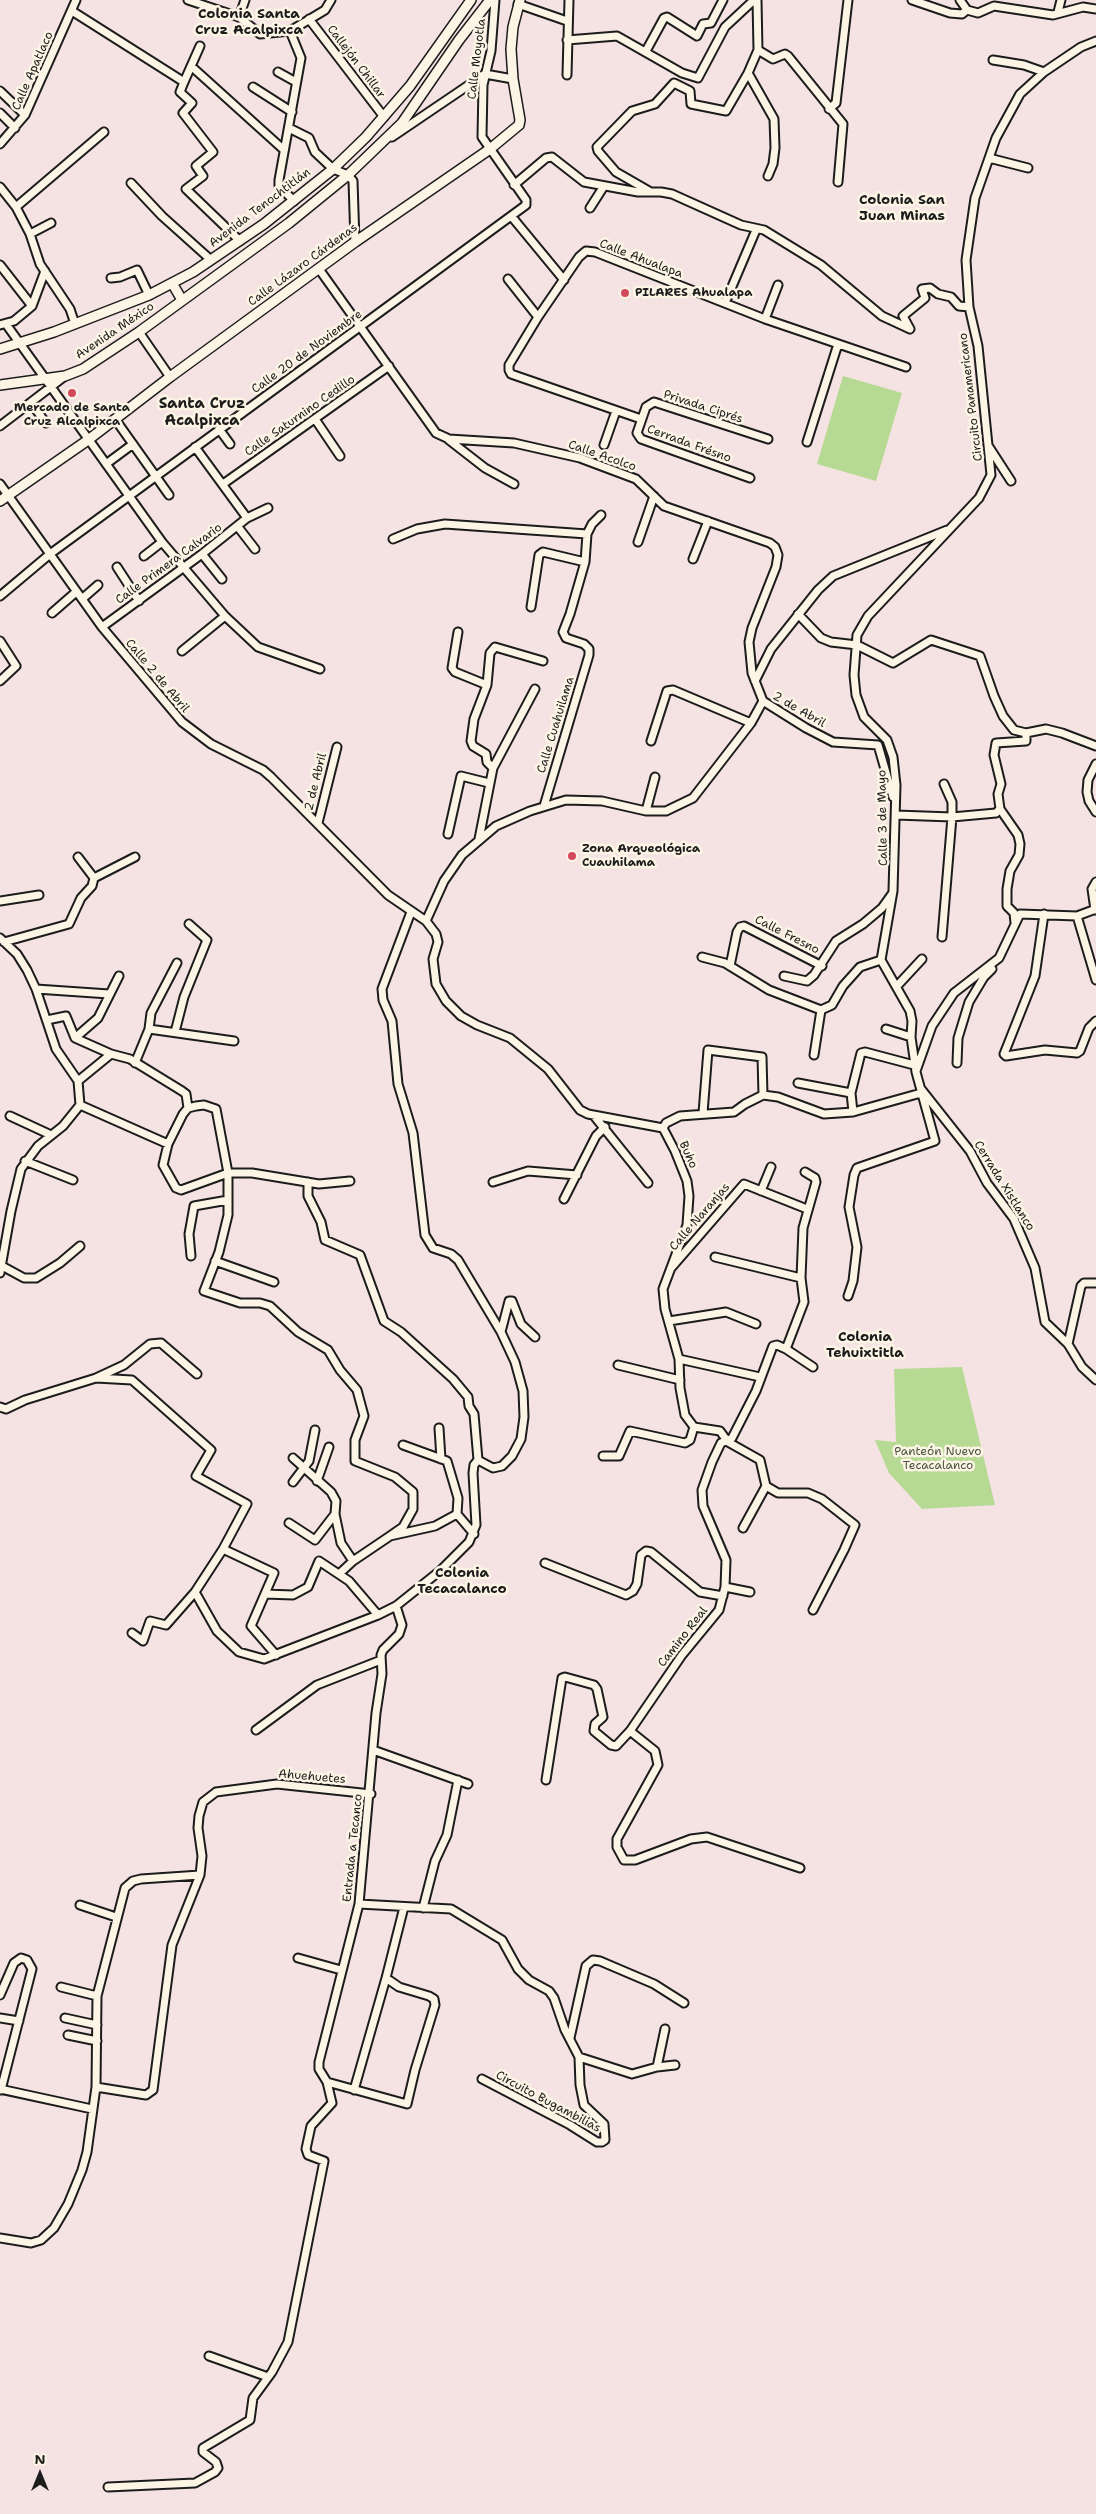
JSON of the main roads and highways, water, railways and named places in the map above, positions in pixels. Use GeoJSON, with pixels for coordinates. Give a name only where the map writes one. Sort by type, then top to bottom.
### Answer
{"type":"FeatureCollection","features":[{"type":"Feature","properties":{"kind":"main road","name":"Avenida Tenochtitlán"},"geometry":{"type":"LineString","coordinates":[[0,349],[75,324],[149,295],[193,272],[240,241],[294,201],[333,169],[384,117],[410,86],[471,0]]}},
{"type":"Feature","properties":{"kind":"main road","name":"Avenida México"},"geometry":{"type":"LineString","coordinates":[[0,385],[65,376],[83,369],[139,332],[230,266],[348,175],[402,124],[459,40],[490,0]]}},
{"type":"Feature","properties":{"kind":"main road","name":"Calle Lázaro Cárdenas"},"geometry":{"type":"LineString","coordinates":[[0,501],[88,440],[170,377],[355,242],[490,148],[520,123],[513,79],[513,26],[519,2]]}},
{"type":"Feature","properties":{"kind":"main road"},"geometry":{"type":"LineString","coordinates":[[366,137],[379,146]]}},
{"type":"Feature","properties":{"kind":"main road"},"geometry":{"type":"LineString","coordinates":[[193,272],[203,285]]}},
{"type":"Feature","properties":{"kind":"main road"},"geometry":{"type":"LineString","coordinates":[[172,283],[182,300]]}},
{"type":"Feature","properties":{"kind":"place","name":"PILARES Ahualapa"},"geometry":{"type":"Point","coordinates":[625,293]}},
{"type":"Feature","properties":{"kind":"place","name":"Mercado de Santa Cruz Alcalpixca"},"geometry":{"type":"Point","coordinates":[72,393]}},
{"type":"Feature","properties":{"kind":"place","name":"Zona Arqueológica Cuauhilama"},"geometry":{"type":"Point","coordinates":[572,856]}},
{"type":"Feature","properties":{"kind":"district","name":"Colonia Santa Cruz Acalpixca"},"geometry":{"type":"Point","coordinates":[249,22]}},
{"type":"Feature","properties":{"kind":"district","name":"Colonia San Juan Minas"},"geometry":{"type":"Point","coordinates":[902,208]}},
{"type":"Feature","properties":{"kind":"district","name":"Santa Cruz Acalpixca"},"geometry":{"type":"Point","coordinates":[202,412]}},
{"type":"Feature","properties":{"kind":"district","name":"Colonia Tehuixtitla"},"geometry":{"type":"Point","coordinates":[865,1345]}},
{"type":"Feature","properties":{"kind":"district","name":"Colonia Tecacalanco"},"geometry":{"type":"Point","coordinates":[462,1582]}},
{"type":"Feature","properties":{"kind":"park label","name":"Panteón Nuevo Tecacalanco"},"geometry":{"type":"Point","coordinates":[938,1459]}}]}
